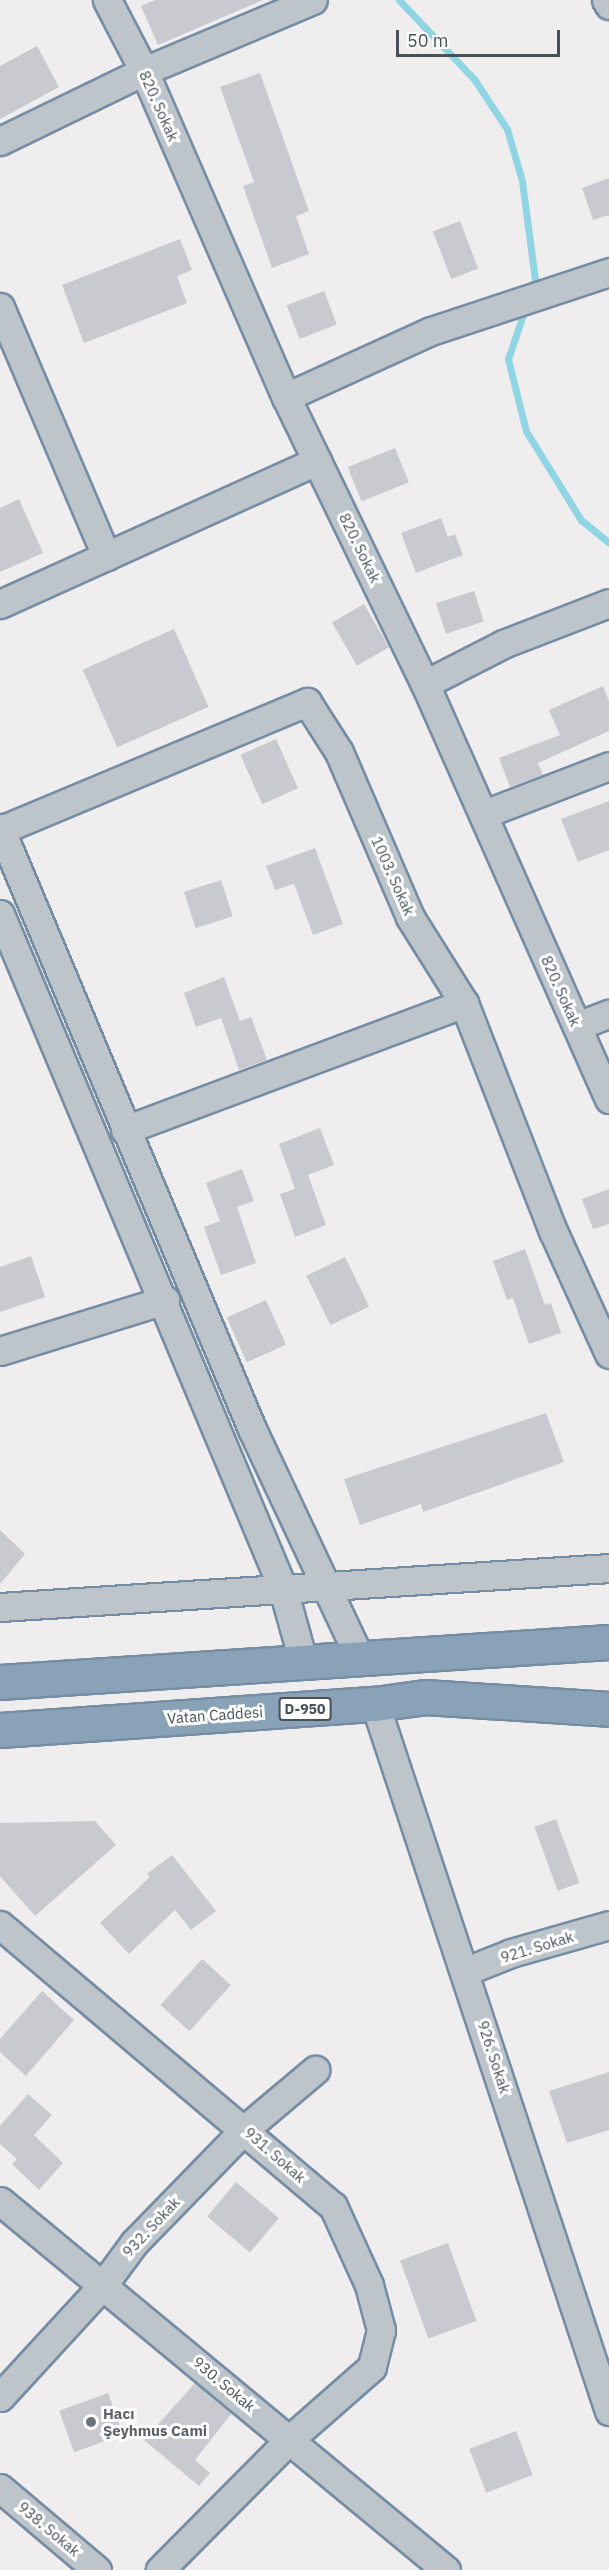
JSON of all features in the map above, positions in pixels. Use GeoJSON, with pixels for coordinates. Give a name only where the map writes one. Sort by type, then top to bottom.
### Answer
{"type":"FeatureCollection","features":[{"type":"Feature","properties":{"kind":"highway"},"geometry":{"type":"LineString","coordinates":[[0,1682],[304,1664],[360,1658],[609,1642]]}},
{"type":"Feature","properties":{"kind":"highway","name":"Vatan Caddesi"},"geometry":{"type":"LineString","coordinates":[[0,1730],[375,1704],[425,1697],[609,1709]]}},
{"type":"Feature","properties":{"kind":"street","name":"820. Sokak"},"geometry":{"type":"LineString","coordinates":[[107,0],[144,71],[286,397],[425,684],[609,1099]]}},
{"type":"Feature","properties":{"kind":"street"},"geometry":{"type":"LineString","coordinates":[[0,141],[144,71],[313,0]]}},
{"type":"Feature","properties":{"kind":"street"},"geometry":{"type":"LineString","coordinates":[[606,0],[609,5]]}},
{"type":"Feature","properties":{"kind":"street"},"geometry":{"type":"LineString","coordinates":[[286,397],[431,331],[569,288],[609,272]]}},
{"type":"Feature","properties":{"kind":"street"},"geometry":{"type":"LineString","coordinates":[[0,307],[106,556]]}},
{"type":"Feature","properties":{"kind":"street"},"geometry":{"type":"LineString","coordinates":[[0,604],[317,462]]}},
{"type":"Feature","properties":{"kind":"street"},"geometry":{"type":"LineString","coordinates":[[425,684],[503,644],[609,603]]}},
{"type":"Feature","properties":{"kind":"street","name":"1003. Sokak"},"geometry":{"type":"LineString","coordinates":[[0,829],[307,702],[339,752],[410,917],[464,1003],[553,1231],[609,1354]]}},
{"type":"Feature","properties":{"kind":"street"},"geometry":{"type":"LineString","coordinates":[[484,814],[609,766]]}},
{"type":"Feature","properties":{"kind":"street"},"geometry":{"type":"LineString","coordinates":[[0,829],[252,1429],[360,1658]]}},
{"type":"Feature","properties":{"kind":"street"},"geometry":{"type":"LineString","coordinates":[[0,914],[165,1300],[283,1589],[304,1664]]}},
{"type":"Feature","properties":{"kind":"street"},"geometry":{"type":"LineString","coordinates":[[125,1130],[464,1003]]}},
{"type":"Feature","properties":{"kind":"street"},"geometry":{"type":"LineString","coordinates":[[577,1026],[609,1014]]}},
{"type":"Feature","properties":{"kind":"street"},"geometry":{"type":"LineString","coordinates":[[0,1351],[165,1300]]}},
{"type":"Feature","properties":{"kind":"street"},"geometry":{"type":"LineString","coordinates":[[0,1607],[609,1568]]}},
{"type":"Feature","properties":{"kind":"street","name":"926. Sokak"},"geometry":{"type":"LineString","coordinates":[[375,1704],[466,1971],[609,2411]]}},
{"type":"Feature","properties":{"kind":"street","name":"931. Sokak"},"geometry":{"type":"LineString","coordinates":[[0,1925],[333,2206],[369,2285],[381,2330],[372,2367],[290,2439],[160,2570]]}},
{"type":"Feature","properties":{"kind":"street","name":"921. Sokak"},"geometry":{"type":"LineString","coordinates":[[466,1971],[511,1953],[609,1925]]}},
{"type":"Feature","properties":{"kind":"street","name":"932. Sokak"},"geometry":{"type":"LineString","coordinates":[[0,2397],[103,2284],[134,2242],[245,2130],[315,2070]]}},
{"type":"Feature","properties":{"kind":"street","name":"930. Sokak"},"geometry":{"type":"LineString","coordinates":[[0,2201],[446,2570]]}},
{"type":"Feature","properties":{"kind":"street","name":"938. Sokak"},"geometry":{"type":"LineString","coordinates":[[0,2488],[98,2570]]}},
{"type":"Feature","properties":{"kind":"building"},"geometry":{"type":"Polygon","coordinates":[[[155,0],[263,0],[158,45],[141,6],[155,0]]]}},
{"type":"Feature","properties":{"kind":"building"},"geometry":{"type":"Polygon","coordinates":[[[37,46],[59,87],[0,119],[0,66],[37,46]]]}},
{"type":"Feature","properties":{"kind":"building"},"geometry":{"type":"Polygon","coordinates":[[[260,73],[309,211],[296,216],[309,254],[272,268],[243,186],[254,182],[220,87],[260,73]]]}},
{"type":"Feature","properties":{"kind":"building"},"geometry":{"type":"Polygon","coordinates":[[[609,178],[609,215],[593,220],[582,188],[609,178]]]}},
{"type":"Feature","properties":{"kind":"building"},"geometry":{"type":"Polygon","coordinates":[[[460,221],[478,269],[451,279],[433,231],[460,221]]]}},
{"type":"Feature","properties":{"kind":"building"},"geometry":{"type":"Polygon","coordinates":[[[180,239],[192,270],[177,276],[187,303],[84,343],[62,285],[180,239]]]}},
{"type":"Feature","properties":{"kind":"building"},"geometry":{"type":"Polygon","coordinates":[[[324,291],[337,325],[300,339],[287,305],[324,291]]]}},
{"type":"Feature","properties":{"kind":"building"},"geometry":{"type":"Polygon","coordinates":[[[395,448],[409,482],[362,501],[348,467],[395,448]]]}},
{"type":"Feature","properties":{"kind":"building"},"geometry":{"type":"Polygon","coordinates":[[[19,499],[43,553],[0,572],[0,508],[19,499]]]}},
{"type":"Feature","properties":{"kind":"building"},"geometry":{"type":"Polygon","coordinates":[[[441,518],[448,537],[455,534],[463,555],[416,573],[401,533],[441,518]]]}},
{"type":"Feature","properties":{"kind":"building"},"geometry":{"type":"Polygon","coordinates":[[[474,591],[484,621],[446,634],[436,603],[474,591]]]}},
{"type":"Feature","properties":{"kind":"building"},"geometry":{"type":"Polygon","coordinates":[[[364,604],[389,647],[357,666],[332,622],[364,604]]]}},
{"type":"Feature","properties":{"kind":"building"},"geometry":{"type":"Polygon","coordinates":[[[174,629],[209,707],[117,747],[83,670],[174,629]]]}},
{"type":"Feature","properties":{"kind":"building"},"geometry":{"type":"Polygon","coordinates":[[[603,686],[609,701],[609,731],[538,763],[543,775],[510,787],[499,758],[560,735],[549,710],[603,686]]]}},
{"type":"Feature","properties":{"kind":"building"},"geometry":{"type":"Polygon","coordinates":[[[276,739],[298,788],[262,804],[240,755],[276,739]]]}},
{"type":"Feature","properties":{"kind":"building"},"geometry":{"type":"Polygon","coordinates":[[[609,801],[609,850],[578,862],[561,819],[609,801]]]}},
{"type":"Feature","properties":{"kind":"building"},"geometry":{"type":"Polygon","coordinates":[[[315,848],[343,924],[313,935],[294,884],[275,890],[266,866],[315,848]]]}},
{"type":"Feature","properties":{"kind":"building"},"geometry":{"type":"Polygon","coordinates":[[[221,880],[233,916],[196,928],[184,892],[221,880]]]}},
{"type":"Feature","properties":{"kind":"building"},"geometry":{"type":"Polygon","coordinates":[[[224,977],[240,1021],[251,1017],[267,1060],[239,1070],[221,1018],[196,1027],[184,993],[224,977]]]}},
{"type":"Feature","properties":{"kind":"building"},"geometry":{"type":"Polygon","coordinates":[[[320,1128],[334,1165],[308,1175],[326,1225],[295,1237],[280,1194],[295,1189],[279,1144],[320,1128]]]}},
{"type":"Feature","properties":{"kind":"building"},"geometry":{"type":"Polygon","coordinates":[[[242,1169],[254,1201],[237,1207],[256,1263],[221,1275],[204,1227],[220,1221],[206,1183],[242,1169]]]}},
{"type":"Feature","properties":{"kind":"building"},"geometry":{"type":"Polygon","coordinates":[[[609,1189],[609,1224],[593,1229],[582,1199],[609,1189]]]}},
{"type":"Feature","properties":{"kind":"building"},"geometry":{"type":"Polygon","coordinates":[[[525,1249],[545,1305],[551,1303],[561,1333],[529,1344],[513,1298],[507,1300],[493,1261],[525,1249]]]}},
{"type":"Feature","properties":{"kind":"building"},"geometry":{"type":"Polygon","coordinates":[[[31,1256],[45,1297],[0,1312],[0,1267],[31,1256]]]}},
{"type":"Feature","properties":{"kind":"building"},"geometry":{"type":"Polygon","coordinates":[[[345,1257],[369,1306],[330,1325],[306,1276],[345,1257]]]}},
{"type":"Feature","properties":{"kind":"building"},"geometry":{"type":"Polygon","coordinates":[[[266,1300],[286,1345],[247,1362],[227,1317],[266,1300]]]}},
{"type":"Feature","properties":{"kind":"building"},"geometry":{"type":"Polygon","coordinates":[[[546,1413],[564,1462],[423,1512],[421,1504],[360,1525],[344,1479],[546,1413]]]}},
{"type":"Feature","properties":{"kind":"building"},"geometry":{"type":"Polygon","coordinates":[[[0,1530],[25,1554],[0,1584],[0,1530]]]}},
{"type":"Feature","properties":{"kind":"building"},"geometry":{"type":"Polygon","coordinates":[[[556,1819],[579,1883],[558,1891],[534,1827],[556,1819]]]}},
{"type":"Feature","properties":{"kind":"building"},"geometry":{"type":"Polygon","coordinates":[[[95,1821],[116,1845],[35,1916],[0,1876],[0,1823],[95,1821]]]}},
{"type":"Feature","properties":{"kind":"building"},"geometry":{"type":"Polygon","coordinates":[[[172,1855],[216,1911],[191,1930],[175,1910],[129,1954],[100,1923],[150,1877],[147,1874],[172,1855]]]}},
{"type":"Feature","properties":{"kind":"building"},"geometry":{"type":"Polygon","coordinates":[[[202,1959],[231,1985],[189,2031],[161,2005],[202,1959]]]}},
{"type":"Feature","properties":{"kind":"building"},"geometry":{"type":"Polygon","coordinates":[[[42,1991],[74,2020],[26,2076],[0,2052],[0,2039],[42,1991]]]}},
{"type":"Feature","properties":{"kind":"building"},"geometry":{"type":"Polygon","coordinates":[[[609,2072],[609,2130],[567,2143],[549,2091],[609,2072]]]}},
{"type":"Feature","properties":{"kind":"building"},"geometry":{"type":"Polygon","coordinates":[[[28,2094],[52,2115],[34,2135],[63,2163],[39,2190],[12,2164],[17,2159],[0,2144],[0,2126],[28,2094]]]}},
{"type":"Feature","properties":{"kind":"building"},"geometry":{"type":"Polygon","coordinates":[[[236,2182],[279,2218],[250,2252],[207,2216],[236,2182]]]}},
{"type":"Feature","properties":{"kind":"building"},"geometry":{"type":"Polygon","coordinates":[[[448,2243],[476,2321],[428,2338],[400,2260],[448,2243]]]}},
{"type":"Feature","properties":{"kind":"building"},"geometry":{"type":"Polygon","coordinates":[[[195,2383],[232,2413],[195,2460],[210,2473],[199,2486],[144,2440],[195,2383]]]}},
{"type":"Feature","properties":{"kind":"building","name":"Hacı Şeyhmus Cami"},"geometry":{"type":"Polygon","coordinates":[[[108,2393],[123,2434],[74,2452],[59,2411],[108,2393]]]}},
{"type":"Feature","properties":{"kind":"building"},"geometry":{"type":"Polygon","coordinates":[[[516,2431],[533,2475],[486,2493],[469,2449],[516,2431]]]}},
{"type":"Feature","properties":{"kind":"waterway"},"geometry":{"type":"LineString","coordinates":[[399,0],[474,79],[507,129],[522,181],[535,280],[531,290]]}},
{"type":"Feature","properties":{"kind":"waterway"},"geometry":{"type":"LineString","coordinates":[[526,306],[508,359],[526,431],[581,520],[609,543]]}},
{"type":"Feature","properties":{"kind":"place","name":"Hacı Şeyhmus Cami"},"geometry":{"type":"Point","coordinates":[91,2422]}}]}
